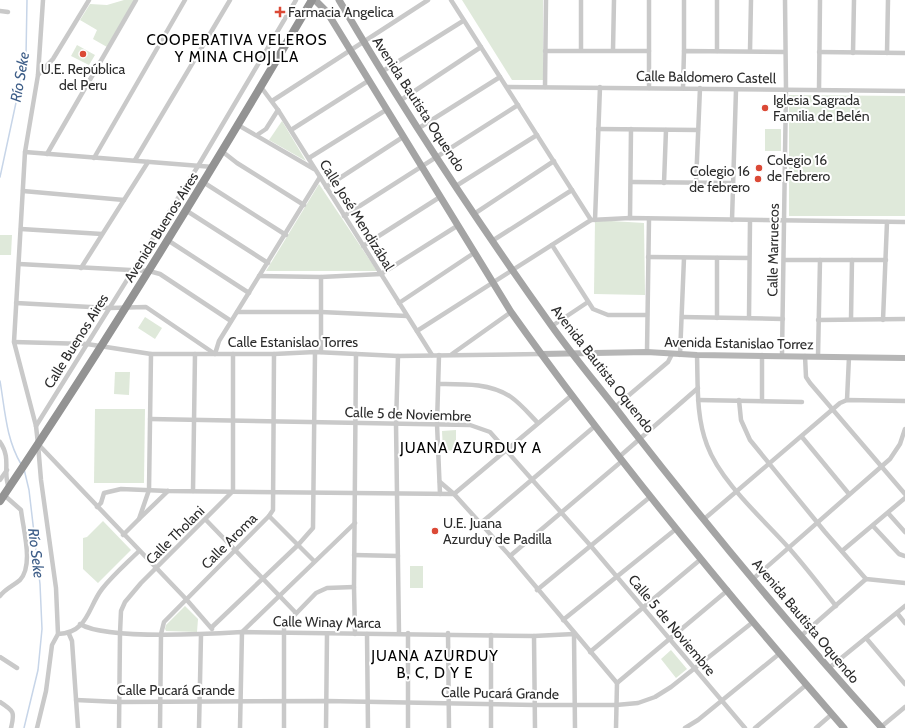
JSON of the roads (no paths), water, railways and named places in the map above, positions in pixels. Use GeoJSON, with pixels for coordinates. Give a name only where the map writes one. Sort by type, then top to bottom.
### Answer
{"type":"FeatureCollection","features":[{"type":"Feature","properties":{"kind":"highway","name":"Avenida Buenos Aires"},"geometry":{"type":"LineString","coordinates":[[11,485],[150,271],[312,0]]}},
{"type":"Feature","properties":{"kind":"highway"},"geometry":{"type":"LineString","coordinates":[[2,498],[11,485]]}},
{"type":"Feature","properties":{"kind":"main road","name":"Avenida Bautista Oquendo"},"geometry":{"type":"LineString","coordinates":[[315,0],[327,12],[457,226],[511,312],[541,354],[620,459],[701,560],[728,590],[779,654],[844,728]]}},
{"type":"Feature","properties":{"kind":"main road","name":"Avenida Bautista Oquendo"},"geometry":{"type":"LineString","coordinates":[[339,0],[363,42],[474,214],[552,326],[703,520],[882,728]]}},
{"type":"Feature","properties":{"kind":"street"},"geometry":{"type":"LineString","coordinates":[[38,728],[46,690],[52,645],[58,634],[56,588],[41,480],[36,426],[14,342],[25,152],[38,75],[43,0]]}},
{"type":"Feature","properties":{"kind":"street"},"geometry":{"type":"LineString","coordinates":[[38,75],[53,59],[89,0]]}},
{"type":"Feature","properties":{"kind":"street"},"geometry":{"type":"LineString","coordinates":[[47,154],[136,0]]}},
{"type":"Feature","properties":{"kind":"street"},"geometry":{"type":"LineString","coordinates":[[94,158],[185,0]]}},
{"type":"Feature","properties":{"kind":"street"},"geometry":{"type":"LineString","coordinates":[[135,160],[230,0]]}},
{"type":"Feature","properties":{"kind":"street","name":"Calle Buenos Aires"},"geometry":{"type":"LineString","coordinates":[[36,426],[198,166],[296,0]]}},
{"type":"Feature","properties":{"kind":"street"},"geometry":{"type":"LineString","coordinates":[[272,101],[428,0]]}},
{"type":"Feature","properties":{"kind":"street"},"geometry":{"type":"LineString","coordinates":[[451,0],[572,190],[593,220]]}},
{"type":"Feature","properties":{"kind":"street"},"geometry":{"type":"LineString","coordinates":[[545,87],[546,0]]}},
{"type":"Feature","properties":{"kind":"street"},"geometry":{"type":"LineString","coordinates":[[581,0],[581,50]]}},
{"type":"Feature","properties":{"kind":"street"},"geometry":{"type":"LineString","coordinates":[[613,50],[614,0]]}},
{"type":"Feature","properties":{"kind":"street"},"geometry":{"type":"LineString","coordinates":[[649,0],[649,88]]}},
{"type":"Feature","properties":{"kind":"street"},"geometry":{"type":"LineString","coordinates":[[684,0],[684,88]]}},
{"type":"Feature","properties":{"kind":"street"},"geometry":{"type":"LineString","coordinates":[[717,0],[717,51]]}},
{"type":"Feature","properties":{"kind":"street"},"geometry":{"type":"LineString","coordinates":[[750,51],[751,0]]}},
{"type":"Feature","properties":{"kind":"street","name":"Calle Marruecos"},"geometry":{"type":"LineString","coordinates":[[782,356],[786,89],[785,0]]}},
{"type":"Feature","properties":{"kind":"street"},"geometry":{"type":"LineString","coordinates":[[819,90],[820,0]]}},
{"type":"Feature","properties":{"kind":"street"},"geometry":{"type":"LineString","coordinates":[[853,53],[854,0]]}},
{"type":"Feature","properties":{"kind":"street"},"geometry":{"type":"LineString","coordinates":[[887,53],[888,0]]}},
{"type":"Feature","properties":{"kind":"street"},"geometry":{"type":"LineString","coordinates":[[0,11],[8,12]]}},
{"type":"Feature","properties":{"kind":"street"},"geometry":{"type":"LineString","coordinates":[[383,71],[463,20]]}},
{"type":"Feature","properties":{"kind":"street"},"geometry":{"type":"LineString","coordinates":[[401,100],[481,47]]}},
{"type":"Feature","properties":{"kind":"street"},"geometry":{"type":"LineString","coordinates":[[545,51],[649,51]]}},
{"type":"Feature","properties":{"kind":"street"},"geometry":{"type":"LineString","coordinates":[[684,51],[785,52]]}},
{"type":"Feature","properties":{"kind":"street"},"geometry":{"type":"LineString","coordinates":[[819,52],[905,53]]}},
{"type":"Feature","properties":{"kind":"street"},"geometry":{"type":"LineString","coordinates":[[419,128],[500,77]]}},
{"type":"Feature","properties":{"kind":"street"},"geometry":{"type":"LineString","coordinates":[[290,130],[368,81]]}},
{"type":"Feature","properties":{"kind":"street","name":"Calle José Mendizábal"},"geometry":{"type":"LineString","coordinates":[[261,87],[272,101],[309,158],[380,274],[432,355]]}},
{"type":"Feature","properties":{"kind":"street","name":"Calle Baldomero Castell"},"geometry":{"type":"LineString","coordinates":[[507,87],[905,91]]}},
{"type":"Feature","properties":{"kind":"street"},"geometry":{"type":"LineString","coordinates":[[593,220],[600,87]]}},
{"type":"Feature","properties":{"kind":"street"},"geometry":{"type":"LineString","coordinates":[[696,183],[700,88]]}},
{"type":"Feature","properties":{"kind":"street"},"geometry":{"type":"LineString","coordinates":[[732,220],[736,90]]}},
{"type":"Feature","properties":{"kind":"street"},"geometry":{"type":"LineString","coordinates":[[344,216],[518,105]]}},
{"type":"Feature","properties":{"kind":"street"},"geometry":{"type":"LineString","coordinates":[[257,135],[266,129],[278,110]]}},
{"type":"Feature","properties":{"kind":"street"},"geometry":{"type":"LineString","coordinates":[[309,158],[386,110]]}},
{"type":"Feature","properties":{"kind":"street"},"geometry":{"type":"LineString","coordinates":[[238,125],[316,170]]}},
{"type":"Feature","properties":{"kind":"street"},"geometry":{"type":"LineString","coordinates":[[598,129],[698,130]]}},
{"type":"Feature","properties":{"kind":"street"},"geometry":{"type":"LineString","coordinates":[[630,218],[632,182],[631,129]]}},
{"type":"Feature","properties":{"kind":"street"},"geometry":{"type":"LineString","coordinates":[[664,182],[666,130]]}},
{"type":"Feature","properties":{"kind":"street"},"geometry":{"type":"LineString","coordinates":[[456,186],[537,135]]}},
{"type":"Feature","properties":{"kind":"street"},"geometry":{"type":"LineString","coordinates":[[326,187],[403,137]]}},
{"type":"Feature","properties":{"kind":"street"},"geometry":{"type":"LineString","coordinates":[[25,152],[213,166]]}},
{"type":"Feature","properties":{"kind":"street"},"geometry":{"type":"LineString","coordinates":[[222,152],[237,163],[304,204]]}},
{"type":"Feature","properties":{"kind":"street"},"geometry":{"type":"LineString","coordinates":[[474,214],[554,161]]}},
{"type":"Feature","properties":{"kind":"street"},"geometry":{"type":"LineString","coordinates":[[81,268],[148,162]]}},
{"type":"Feature","properties":{"kind":"street"},"geometry":{"type":"LineString","coordinates":[[16,303],[109,308],[146,307],[215,354],[218,341],[286,235],[320,177]]}},
{"type":"Feature","properties":{"kind":"street"},"geometry":{"type":"LineString","coordinates":[[204,182],[286,235]]}},
{"type":"Feature","properties":{"kind":"street"},"geometry":{"type":"LineString","coordinates":[[632,182],[733,183]]}},
{"type":"Feature","properties":{"kind":"street"},"geometry":{"type":"LineString","coordinates":[[492,241],[572,190]]}},
{"type":"Feature","properties":{"kind":"street"},"geometry":{"type":"LineString","coordinates":[[23,191],[124,200]]}},
{"type":"Feature","properties":{"kind":"street"},"geometry":{"type":"LineString","coordinates":[[363,246],[440,197]]}},
{"type":"Feature","properties":{"kind":"street"},"geometry":{"type":"LineString","coordinates":[[186,211],[268,263]]}},
{"type":"Feature","properties":{"kind":"street"},"geometry":{"type":"LineString","coordinates":[[417,331],[593,220],[630,218],[784,222],[905,222]]}},
{"type":"Feature","properties":{"kind":"street"},"geometry":{"type":"LineString","coordinates":[[647,352],[646,315],[649,219]]}},
{"type":"Feature","properties":{"kind":"street"},"geometry":{"type":"LineString","coordinates":[[749,318],[750,221]]}},
{"type":"Feature","properties":{"kind":"street"},"geometry":{"type":"LineString","coordinates":[[883,320],[887,222]]}},
{"type":"Feature","properties":{"kind":"street"},"geometry":{"type":"LineString","coordinates":[[259,276],[321,277],[380,274],[457,226]]}},
{"type":"Feature","properties":{"kind":"street"},"geometry":{"type":"LineString","coordinates":[[21,229],[102,234]]}},
{"type":"Feature","properties":{"kind":"street"},"geometry":{"type":"LineString","coordinates":[[168,241],[249,293]]}},
{"type":"Feature","properties":{"kind":"street"},"geometry":{"type":"LineString","coordinates":[[552,245],[593,309],[602,314],[646,315]]}},
{"type":"Feature","properties":{"kind":"street"},"geometry":{"type":"LineString","coordinates":[[399,303],[474,253]]}},
{"type":"Feature","properties":{"kind":"street"},"geometry":{"type":"LineString","coordinates":[[648,257],[749,258]]}},
{"type":"Feature","properties":{"kind":"street"},"geometry":{"type":"LineString","coordinates":[[680,354],[684,258]]}},
{"type":"Feature","properties":{"kind":"street"},"geometry":{"type":"LineString","coordinates":[[717,258],[717,318]]}},
{"type":"Feature","properties":{"kind":"street"},"geometry":{"type":"LineString","coordinates":[[784,260],[886,260]]}},
{"type":"Feature","properties":{"kind":"street"},"geometry":{"type":"LineString","coordinates":[[818,356],[820,260]]}},
{"type":"Feature","properties":{"kind":"street"},"geometry":{"type":"LineString","coordinates":[[851,319],[852,260]]}},
{"type":"Feature","properties":{"kind":"street"},"geometry":{"type":"LineString","coordinates":[[19,264],[150,271],[160,274],[231,321]]}},
{"type":"Feature","properties":{"kind":"street"},"geometry":{"type":"LineString","coordinates":[[212,627],[298,545],[313,528],[315,422],[321,312],[321,277]]}},
{"type":"Feature","properties":{"kind":"street"},"geometry":{"type":"LineString","coordinates":[[552,326],[588,302]]}},
{"type":"Feature","properties":{"kind":"street"},"geometry":{"type":"LineString","coordinates":[[237,312],[321,312],[407,316]]}},
{"type":"Feature","properties":{"kind":"street"},"geometry":{"type":"LineString","coordinates":[[451,355],[511,312]]}},
{"type":"Feature","properties":{"kind":"street"},"geometry":{"type":"LineString","coordinates":[[682,317],[783,319]]}},
{"type":"Feature","properties":{"kind":"street"},"geometry":{"type":"LineString","coordinates":[[818,320],[905,319]]}},
{"type":"Feature","properties":{"kind":"street","name":"Calle Estanislao Torres"},"geometry":{"type":"LineString","coordinates":[[14,342],[87,344],[101,348],[151,354],[274,354],[318,352],[398,356],[439,354],[573,354]]}},
{"type":"Feature","properties":{"kind":"street","name":"Avenida Estanislao Torrez"},"geometry":{"type":"LineString","coordinates":[[573,354],[647,352],[697,355],[905,358]]}},
{"type":"Feature","properties":{"kind":"street"},"geometry":{"type":"LineString","coordinates":[[139,519],[149,490],[151,354]]}},
{"type":"Feature","properties":{"kind":"street"},"geometry":{"type":"LineString","coordinates":[[193,491],[195,354]]}},
{"type":"Feature","properties":{"kind":"street"},"geometry":{"type":"LineString","coordinates":[[233,491],[234,354]]}},
{"type":"Feature","properties":{"kind":"street","name":"Calle Aroma"},"geometry":{"type":"LineString","coordinates":[[160,728],[161,634],[164,622],[269,516],[273,510],[274,354]]}},
{"type":"Feature","properties":{"kind":"street"},"geometry":{"type":"LineString","coordinates":[[355,634],[354,554],[356,354]]}},
{"type":"Feature","properties":{"kind":"street"},"geometry":{"type":"LineString","coordinates":[[439,354],[437,424],[440,494]]}},
{"type":"Feature","properties":{"kind":"street"},"geometry":{"type":"LineString","coordinates":[[615,407],[668,362],[672,354]]}},
{"type":"Feature","properties":{"kind":"street"},"geometry":{"type":"LineString","coordinates":[[697,355],[698,414],[707,446],[725,477],[788,548],[836,606]]}},
{"type":"Feature","properties":{"kind":"street"},"geometry":{"type":"LineString","coordinates":[[762,355],[762,401]]}},
{"type":"Feature","properties":{"kind":"street"},"geometry":{"type":"LineString","coordinates":[[398,356],[396,424],[399,633]]}},
{"type":"Feature","properties":{"kind":"street"},"geometry":{"type":"LineString","coordinates":[[805,356],[807,380],[905,494]]}},
{"type":"Feature","properties":{"kind":"street"},"geometry":{"type":"LineString","coordinates":[[847,400],[849,357]]}},
{"type":"Feature","properties":{"kind":"street"},"geometry":{"type":"LineString","coordinates":[[439,384],[469,384],[499,390],[516,400],[538,423]]}},
{"type":"Feature","properties":{"kind":"street"},"geometry":{"type":"LineString","coordinates":[[510,556],[620,459],[639,438],[698,388]]}},
{"type":"Feature","properties":{"kind":"street"},"geometry":{"type":"LineString","coordinates":[[96,507],[101,503],[104,492],[121,489],[168,491],[454,494],[572,395]]}},
{"type":"Feature","properties":{"kind":"street"},"geometry":{"type":"LineString","coordinates":[[698,400],[802,402]]}},
{"type":"Feature","properties":{"kind":"street"},"geometry":{"type":"LineString","coordinates":[[739,400],[741,420],[750,440],[866,579],[905,583]]}},
{"type":"Feature","properties":{"kind":"street"},"geometry":{"type":"LineString","coordinates":[[703,520],[832,410],[847,400],[905,401]]}},
{"type":"Feature","properties":{"kind":"street","name":"Calle 5 de Noviembre"},"geometry":{"type":"LineString","coordinates":[[150,419],[315,422],[355,425],[437,424],[470,426],[482,428],[490,432],[617,576],[745,728]]}},
{"type":"Feature","properties":{"kind":"street"},"geometry":{"type":"LineString","coordinates":[[481,524],[595,426]]}},
{"type":"Feature","properties":{"kind":"street"},"geometry":{"type":"LineString","coordinates":[[753,579],[881,467],[894,453],[905,429]]}},
{"type":"Feature","properties":{"kind":"street"},"geometry":{"type":"LineString","coordinates":[[802,437],[849,494]]}},
{"type":"Feature","properties":{"kind":"street"},"geometry":{"type":"LineString","coordinates":[[0,442],[7,454],[6,482],[11,485]]}},
{"type":"Feature","properties":{"kind":"street"},"geometry":{"type":"LineString","coordinates":[[38,444],[96,507],[212,627],[212,634]]}},
{"type":"Feature","properties":{"kind":"street"},"geometry":{"type":"LineString","coordinates":[[0,480],[7,470]]}},
{"type":"Feature","properties":{"kind":"street"},"geometry":{"type":"LineString","coordinates":[[440,482],[454,494],[510,556],[574,634],[617,683],[616,728]]}},
{"type":"Feature","properties":{"kind":"street"},"geometry":{"type":"LineString","coordinates":[[123,535],[168,491]]}},
{"type":"Feature","properties":{"kind":"street","name":"Calle Tholani"},"geometry":{"type":"LineString","coordinates":[[119,728],[121,611],[125,602],[141,583],[206,520],[233,491]]}},
{"type":"Feature","properties":{"kind":"street"},"geometry":{"type":"LineString","coordinates":[[537,590],[650,497]]}},
{"type":"Feature","properties":{"kind":"street"},"geometry":{"type":"LineString","coordinates":[[0,596],[3,591],[20,580],[28,565],[21,510],[2,498]]}},
{"type":"Feature","properties":{"kind":"street"},"geometry":{"type":"LineString","coordinates":[[842,551],[905,498]]}},
{"type":"Feature","properties":{"kind":"street"},"geometry":{"type":"LineString","coordinates":[[888,513],[905,532]]}},
{"type":"Feature","properties":{"kind":"street"},"geometry":{"type":"LineString","coordinates":[[269,516],[314,561]]}},
{"type":"Feature","properties":{"kind":"street"},"geometry":{"type":"LineString","coordinates":[[206,520],[296,612]]}},
{"type":"Feature","properties":{"kind":"street"},"geometry":{"type":"LineString","coordinates":[[240,728],[242,632],[355,523]]}},
{"type":"Feature","properties":{"kind":"street"},"geometry":{"type":"LineString","coordinates":[[872,526],[899,554],[905,556]]}},
{"type":"Feature","properties":{"kind":"street"},"geometry":{"type":"LineString","coordinates":[[563,620],[676,529]]}},
{"type":"Feature","properties":{"kind":"street"},"geometry":{"type":"LineString","coordinates":[[58,634],[69,634],[87,618],[101,591],[139,551]]}},
{"type":"Feature","properties":{"kind":"street"},"geometry":{"type":"LineString","coordinates":[[354,554],[398,556]]}},
{"type":"Feature","properties":{"kind":"street"},"geometry":{"type":"LineString","coordinates":[[590,652],[701,560]]}},
{"type":"Feature","properties":{"kind":"street"},"geometry":{"type":"LineString","coordinates":[[802,635],[866,579]]}},
{"type":"Feature","properties":{"kind":"street"},"geometry":{"type":"LineString","coordinates":[[284,728],[285,701],[283,632],[287,622],[316,593],[322,590],[354,588]]}},
{"type":"Feature","properties":{"kind":"street"},"geometry":{"type":"LineString","coordinates":[[617,683],[728,590]]}},
{"type":"Feature","properties":{"kind":"street"},"geometry":{"type":"LineString","coordinates":[[829,668],[905,606]]}},
{"type":"Feature","properties":{"kind":"street"},"geometry":{"type":"LineString","coordinates":[[897,613],[905,623]]}},
{"type":"Feature","properties":{"kind":"street","name":"Calle Pucará Grande"},"geometry":{"type":"LineString","coordinates":[[76,700],[119,702],[327,701],[368,703],[408,702],[535,705],[616,705],[638,703],[655,697],[671,687],[753,622]]}},
{"type":"Feature","properties":{"kind":"street","name":"Calle Winay Marca"},"geometry":{"type":"LineString","coordinates":[[80,624],[94,631],[161,634],[212,634],[242,632],[327,634],[448,633],[534,636],[574,634]]}},
{"type":"Feature","properties":{"kind":"street"},"geometry":{"type":"LineString","coordinates":[[408,633],[408,728]]}},
{"type":"Feature","properties":{"kind":"street"},"geometry":{"type":"LineString","coordinates":[[448,633],[449,728]]}},
{"type":"Feature","properties":{"kind":"street"},"geometry":{"type":"LineString","coordinates":[[69,634],[72,641],[78,728]]}},
{"type":"Feature","properties":{"kind":"street"},"geometry":{"type":"LineString","coordinates":[[199,728],[201,634]]}},
{"type":"Feature","properties":{"kind":"street"},"geometry":{"type":"LineString","coordinates":[[326,728],[327,634]]}},
{"type":"Feature","properties":{"kind":"street"},"geometry":{"type":"LineString","coordinates":[[367,634],[368,728]]}},
{"type":"Feature","properties":{"kind":"street"},"geometry":{"type":"LineString","coordinates":[[490,634],[491,728]]}},
{"type":"Feature","properties":{"kind":"street"},"geometry":{"type":"LineString","coordinates":[[574,634],[575,728]]}},
{"type":"Feature","properties":{"kind":"street"},"geometry":{"type":"LineString","coordinates":[[534,636],[535,728]]}},
{"type":"Feature","properties":{"kind":"street"},"geometry":{"type":"LineString","coordinates":[[866,638],[905,684]]}},
{"type":"Feature","properties":{"kind":"street"},"geometry":{"type":"LineString","coordinates":[[685,728],[722,701],[779,654]]}},
{"type":"Feature","properties":{"kind":"street"},"geometry":{"type":"LineString","coordinates":[[0,657],[17,668]]}},
{"type":"Feature","properties":{"kind":"street"},"geometry":{"type":"LineString","coordinates":[[755,728],[806,685]]}},
{"type":"Feature","properties":{"kind":"street"},"geometry":{"type":"LineString","coordinates":[[0,702],[12,710],[14,716],[11,728]]}},
{"type":"Feature","properties":{"kind":"street"},"geometry":{"type":"LineString","coordinates":[[882,728],[905,707]]}},
{"type":"Feature","properties":{"kind":"street"},"geometry":{"type":"LineString","coordinates":[[816,728],[832,714]]}},
{"type":"Feature","properties":{"kind":"waterway","name":"Río Seke"},"geometry":{"type":"LineString","coordinates":[[0,177],[26,56],[27,0]]}},
{"type":"Feature","properties":{"kind":"waterway","name":"Río Seke"},"geometry":{"type":"LineString","coordinates":[[0,381],[9,434],[12,445],[21,464]]}},
{"type":"Feature","properties":{"kind":"waterway","name":"Río Seke"},"geometry":{"type":"LineString","coordinates":[[24,469],[29,490],[40,584],[42,629],[38,670],[24,728]]}},
{"type":"Feature","properties":{"kind":"place","name":"Farmacia Angelica"},"geometry":{"type":"Point","coordinates":[280,12]}},
{"type":"Feature","properties":{"kind":"place","name":"U.E. República del Peru"},"geometry":{"type":"Point","coordinates":[83,54]}},
{"type":"Feature","properties":{"kind":"place","name":"Iglesia Sagrada Familia de Belén"},"geometry":{"type":"Point","coordinates":[765,108]}},
{"type":"Feature","properties":{"kind":"place","name":"Colegio 16 de Febrero"},"geometry":{"type":"Point","coordinates":[759,168]}},
{"type":"Feature","properties":{"kind":"place","name":"Colegio 16 de febrero"},"geometry":{"type":"Point","coordinates":[758,179]}},
{"type":"Feature","properties":{"kind":"place","name":"U.E. Juana Azurduy de Padilla"},"geometry":{"type":"Point","coordinates":[435,531]}},
{"type":"Feature","properties":{"kind":"district","name":"COOPERATIVA VELEROS Y MINA CHOJLLA"},"geometry":{"type":"Point","coordinates":[237,48]}},
{"type":"Feature","properties":{"kind":"district","name":"JUANA AZURDUY A"},"geometry":{"type":"Point","coordinates":[471,448]}},
{"type":"Feature","properties":{"kind":"district","name":"JUANA AZURDUY B, C, D Y E"},"geometry":{"type":"Point","coordinates":[435,664]}}]}
